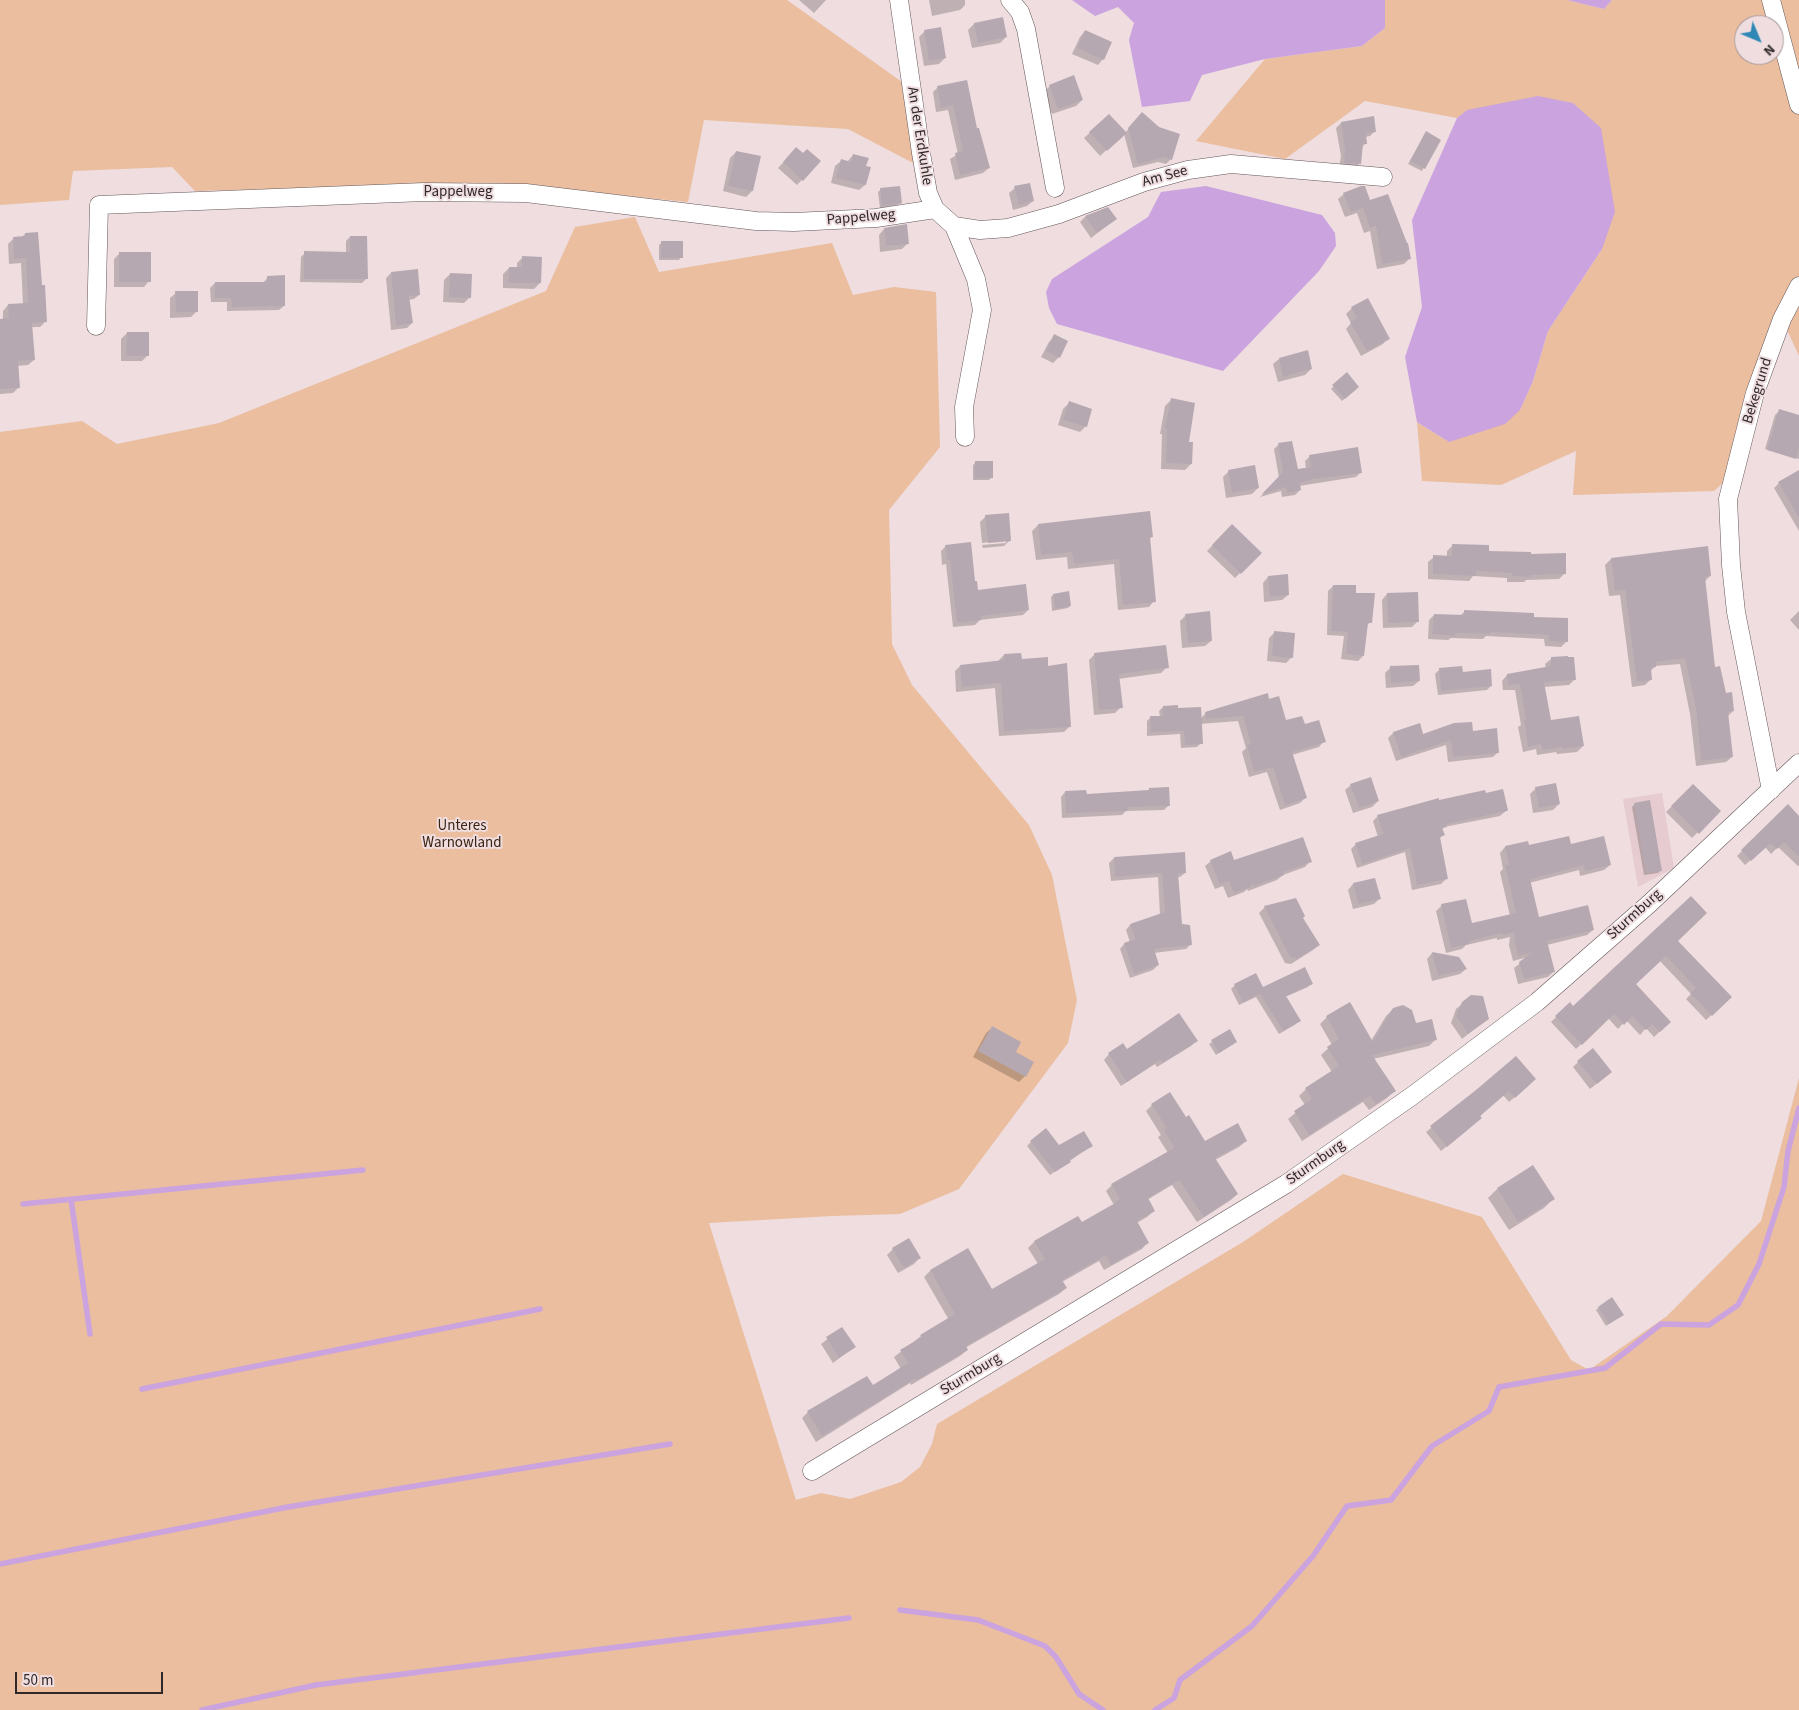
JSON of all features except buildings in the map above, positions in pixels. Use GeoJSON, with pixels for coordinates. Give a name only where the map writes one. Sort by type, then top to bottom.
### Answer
{"type":"FeatureCollection","features":[{"type":"Feature","properties":{"kind":"street","name":"An der Erdkuhle"},"geometry":{"type":"LineString","coordinates":[[899,0],[928,193],[936,209],[954,226],[976,279],[982,310],[964,407],[965,437]]}},
{"type":"Feature","properties":{"kind":"street"},"geometry":{"type":"LineString","coordinates":[[1010,0],[1020,12],[1026,29],[1055,188]]}},
{"type":"Feature","properties":{"kind":"street"},"geometry":{"type":"LineString","coordinates":[[1771,0],[1799,104]]}},
{"type":"Feature","properties":{"kind":"street","name":"Am See"},"geometry":{"type":"LineString","coordinates":[[954,226],[980,230],[1008,228],[1060,214],[1144,182],[1188,170],[1231,164],[1383,177]]}},
{"type":"Feature","properties":{"kind":"street","name":"Pappelweg"},"geometry":{"type":"LineString","coordinates":[[96,326],[98,205],[424,192],[526,193],[756,221],[794,222],[876,218],[936,209]]}},
{"type":"Feature","properties":{"kind":"street","name":"Bekegrund"},"geometry":{"type":"LineString","coordinates":[[1771,790],[1736,612],[1731,565],[1728,499],[1755,394],[1782,319],[1799,286]]}},
{"type":"Feature","properties":{"kind":"street","name":"Sturmburg"},"geometry":{"type":"LineString","coordinates":[[812,1471],[1286,1184],[1412,1096],[1537,1002],[1649,904],[1799,763]]}},
{"type":"Feature","properties":{"kind":"shaded area"},"geometry":{"type":"Polygon","coordinates":[[[1072,0],[1385,0],[1385,28],[1362,46],[1265,59],[1202,75],[1190,101],[1142,107],[1129,40],[1134,23],[1118,7],[1095,16],[1072,0]]]}},
{"type":"Feature","properties":{"kind":"shaded area"},"geometry":{"type":"Polygon","coordinates":[[[1567,0],[1612,0],[1604,9],[1567,0]]]}},
{"type":"Feature","properties":{"kind":"shaded area"},"geometry":{"type":"Polygon","coordinates":[[[1538,96],[1573,103],[1601,128],[1615,212],[1602,249],[1548,331],[1533,381],[1520,410],[1505,424],[1449,442],[1417,422],[1405,357],[1422,307],[1412,220],[1457,118],[1467,110],[1538,96]]]}},
{"type":"Feature","properties":{"kind":"shaded area"},"geometry":{"type":"Polygon","coordinates":[[[1206,186],[1322,215],[1335,233],[1336,246],[1319,271],[1223,371],[1057,324],[1049,308],[1046,292],[1052,279],[1148,217],[1161,192],[1206,186]]]}},
{"type":"Feature","properties":{"kind":"shaded area"},"geometry":{"type":"Polygon","coordinates":[[[1662,793],[1674,868],[1638,887],[1623,799],[1662,793]]]}},
{"type":"Feature","properties":{"kind":"green space"},"geometry":{"type":"Polygon","coordinates":[[[0,0],[787,0],[902,82],[915,164],[848,129],[704,120],[688,202],[497,183],[195,191],[172,167],[73,171],[69,200],[0,205],[0,0]]]}},
{"type":"Feature","properties":{"kind":"green space"},"geometry":{"type":"Polygon","coordinates":[[[1385,0],[1567,0],[1604,9],[1612,0],[1799,0],[1799,356],[1782,319],[1775,315],[1746,390],[1723,483],[1714,491],[1573,495],[1576,451],[1501,485],[1422,481],[1417,422],[1449,442],[1520,410],[1533,381],[1548,331],[1602,249],[1468,110],[1457,118],[1365,101],[1285,159],[1196,141],[1265,59],[1362,46],[1385,28],[1385,0]]]}},
{"type":"Feature","properties":{"kind":"green space","name":"Unteres Warnowland"},"geometry":{"type":"Polygon","coordinates":[[[635,217],[659,272],[832,243],[853,295],[894,287],[936,292],[940,447],[889,510],[892,644],[912,685],[1029,825],[1052,875],[1077,1000],[1068,1043],[959,1189],[900,1214],[709,1223],[796,1500],[821,1493],[850,1499],[901,1482],[920,1467],[932,1444],[937,1424],[1243,1242],[1343,1174],[1482,1217],[1571,1360],[1589,1370],[1667,1316],[1761,1221],[1799,1078],[1799,1710],[0,1710],[0,432],[82,421],[117,444],[219,423],[546,291],[575,227],[635,217]]]}},
{"type":"Feature","properties":{"kind":"waterway"},"geometry":{"type":"LineString","coordinates":[[1155,1710],[1174,1698],[1180,1680],[1252,1626],[1313,1556],[1347,1506],[1391,1500],[1432,1446],[1489,1411],[1499,1387],[1605,1368],[1661,1324],[1709,1325],[1738,1305],[1759,1264],[1784,1187],[1788,1151],[1799,1108]]}},
{"type":"Feature","properties":{"kind":"waterway"},"geometry":{"type":"LineString","coordinates":[[23,1204],[363,1170]]}},
{"type":"Feature","properties":{"kind":"waterway"},"geometry":{"type":"LineString","coordinates":[[71,1199],[90,1334]]}},
{"type":"Feature","properties":{"kind":"waterway"},"geometry":{"type":"LineString","coordinates":[[142,1389],[540,1309]]}},
{"type":"Feature","properties":{"kind":"waterway"},"geometry":{"type":"LineString","coordinates":[[0,1564],[288,1507],[670,1444]]}},
{"type":"Feature","properties":{"kind":"waterway"},"geometry":{"type":"LineString","coordinates":[[900,1610],[978,1620],[1045,1646],[1056,1657],[1079,1694],[1103,1710]]}},
{"type":"Feature","properties":{"kind":"waterway"},"geometry":{"type":"LineString","coordinates":[[202,1710],[316,1685],[849,1618]]}}]}
